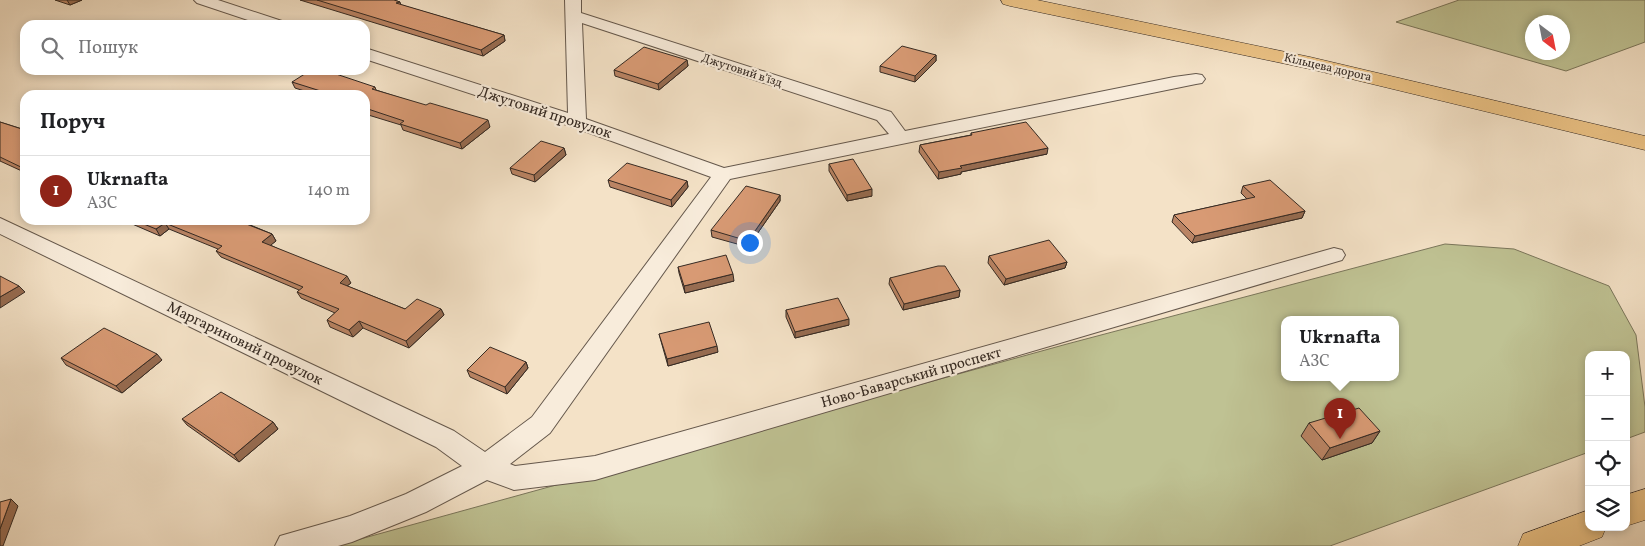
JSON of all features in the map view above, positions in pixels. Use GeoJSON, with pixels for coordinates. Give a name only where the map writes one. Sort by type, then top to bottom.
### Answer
{"type":"FeatureCollection","features":[{"type":"Feature","properties":{"kind":"main road","name":"Кільцева дорога"},"geometry":{"type":"LineString","coordinates":[[1010,0],[1310,63],[1645,143]]}},
{"type":"Feature","properties":{"kind":"main road"},"geometry":{"type":"LineString","coordinates":[[1630,510],[1645,504]]}},
{"type":"Feature","properties":{"kind":"main road"},"geometry":{"type":"LineString","coordinates":[[1536,546],[1585,528]]}},
{"type":"Feature","properties":{"kind":"street"},"geometry":{"type":"LineString","coordinates":[[202,0],[264,20]]}},
{"type":"Feature","properties":{"kind":"street"},"geometry":{"type":"LineString","coordinates":[[572,7],[577,122]]}},
{"type":"Feature","properties":{"kind":"street","name":"Джутовий в’їзд"},"geometry":{"type":"LineString","coordinates":[[572,7],[884,116],[901,138]]}},
{"type":"Feature","properties":{"kind":"street","name":"Джутовий провулок"},"geometry":{"type":"LineString","coordinates":[[370,55],[577,122],[723,174]]}},
{"type":"Feature","properties":{"kind":"street"},"geometry":{"type":"LineString","coordinates":[[290,546],[352,529],[416,503],[486,467],[541,425],[723,174],[1196,79]]}},
{"type":"Feature","properties":{"kind":"street","name":"Маргариновий провулок"},"geometry":{"type":"LineString","coordinates":[[0,225],[445,439],[486,467]]}},
{"type":"Feature","properties":{"kind":"street","name":"Ново-Баварський проспект"},"geometry":{"type":"LineString","coordinates":[[486,467],[514,478],[595,468],[1334,255]]}},
{"type":"Feature","properties":{"kind":"green space"},"geometry":{"type":"Polygon","coordinates":[[[1459,0],[1645,0],[1645,42],[1566,71],[1528,60],[1570,60],[1570,15],[1525,15],[1525,59],[1396,22],[1459,0]]]}},
{"type":"Feature","properties":{"kind":"green space"},"geometry":{"type":"Polygon","coordinates":[[[1445,244],[1514,249],[1609,286],[1636,335],[1645,407],[1645,432],[1630,438],[1630,351],[1585,351],[1585,453],[1330,546],[335,546],[1067,344],[1445,244]]]}},
{"type":"Feature","properties":{"kind":"building"},"geometry":{"type":"Polygon","coordinates":[[[317,0],[394,0],[400,2],[396,3],[504,35],[481,50],[317,0]]]}},
{"type":"Feature","properties":{"kind":"building"},"geometry":{"type":"Polygon","coordinates":[[[902,46],[936,55],[915,76],[880,66],[902,46]]]}},
{"type":"Feature","properties":{"kind":"building"},"geometry":{"type":"Polygon","coordinates":[[[644,47],[687,60],[658,84],[614,70],[644,47]]]}},
{"type":"Feature","properties":{"kind":"building"},"geometry":{"type":"Polygon","coordinates":[[[303,75],[339,75],[375,87],[372,89],[426,105],[430,103],[488,120],[460,143],[400,124],[404,121],[370,110],[370,90],[317,90],[292,82],[303,75]]]}},
{"type":"Feature","properties":{"kind":"building"},"geometry":{"type":"Polygon","coordinates":[[[0,122],[20,128],[20,167],[0,157],[0,122]]]}},
{"type":"Feature","properties":{"kind":"building"},"geometry":{"type":"Polygon","coordinates":[[[1026,122],[1048,148],[939,172],[920,145],[972,135],[971,133],[1026,122]]]}},
{"type":"Feature","properties":{"kind":"building"},"geometry":{"type":"Polygon","coordinates":[[[541,141],[564,148],[534,175],[510,168],[541,141]]]}},
{"type":"Feature","properties":{"kind":"building"},"geometry":{"type":"Polygon","coordinates":[[[853,159],[872,189],[847,195],[829,164],[853,159]]]}},
{"type":"Feature","properties":{"kind":"building"},"geometry":{"type":"Polygon","coordinates":[[[627,163],[687,181],[671,200],[608,180],[627,163]]]}},
{"type":"Feature","properties":{"kind":"building"},"geometry":{"type":"Polygon","coordinates":[[[1270,180],[1305,211],[1195,236],[1174,215],[1255,197],[1243,186],[1270,180]]]}},
{"type":"Feature","properties":{"kind":"building"},"geometry":{"type":"Polygon","coordinates":[[[746,186],[780,195],[748,241],[711,230],[746,186]]]}},
{"type":"Feature","properties":{"kind":"building"},"geometry":{"type":"Polygon","coordinates":[[[146,225],[162,225],[156,229],[146,225]]]}},
{"type":"Feature","properties":{"kind":"building"},"geometry":{"type":"Polygon","coordinates":[[[170,225],[249,225],[272,234],[262,242],[347,276],[340,283],[405,309],[417,299],[441,309],[406,341],[359,321],[349,330],[327,320],[339,309],[297,292],[303,287],[216,251],[222,246],[170,225]]]}},
{"type":"Feature","properties":{"kind":"building"},"geometry":{"type":"Polygon","coordinates":[[[1049,240],[1067,262],[1006,279],[989,256],[1049,240]]]}},
{"type":"Feature","properties":{"kind":"building"},"geometry":{"type":"Polygon","coordinates":[[[726,255],[733,274],[684,286],[678,267],[726,255]]]}},
{"type":"Feature","properties":{"kind":"building"},"geometry":{"type":"Polygon","coordinates":[[[945,266],[960,290],[904,304],[890,278],[945,266]]]}},
{"type":"Feature","properties":{"kind":"building"},"geometry":{"type":"Polygon","coordinates":[[[0,276],[19,286],[0,297],[0,276]]]}},
{"type":"Feature","properties":{"kind":"building"},"geometry":{"type":"Polygon","coordinates":[[[838,298],[849,319],[795,332],[786,310],[838,298]]]}},
{"type":"Feature","properties":{"kind":"building"},"geometry":{"type":"Polygon","coordinates":[[[709,322],[717,346],[667,359],[659,334],[709,322]]]}},
{"type":"Feature","properties":{"kind":"building"},"geometry":{"type":"Polygon","coordinates":[[[104,328],[157,354],[116,386],[61,358],[104,328]]]}},
{"type":"Feature","properties":{"kind":"building"},"geometry":{"type":"Polygon","coordinates":[[[490,347],[526,362],[505,387],[467,370],[490,347]]]}},
{"type":"Feature","properties":{"kind":"building"},"geometry":{"type":"Polygon","coordinates":[[[221,392],[273,422],[234,455],[182,419],[221,392]]]}},
{"type":"Feature","properties":{"kind":"building"},"geometry":{"type":"Polygon","coordinates":[[[1359,408],[1380,431],[1330,448],[1309,423],[1359,408]]]}},
{"type":"Feature","properties":{"kind":"building"},"geometry":{"type":"Polygon","coordinates":[[[11,499],[0,529],[0,502],[11,499]]]}},
{"type":"Feature","properties":{"kind":"place","name":"Ukrnafta"},"geometry":{"type":"Point","coordinates":[1340,439]}}]}
